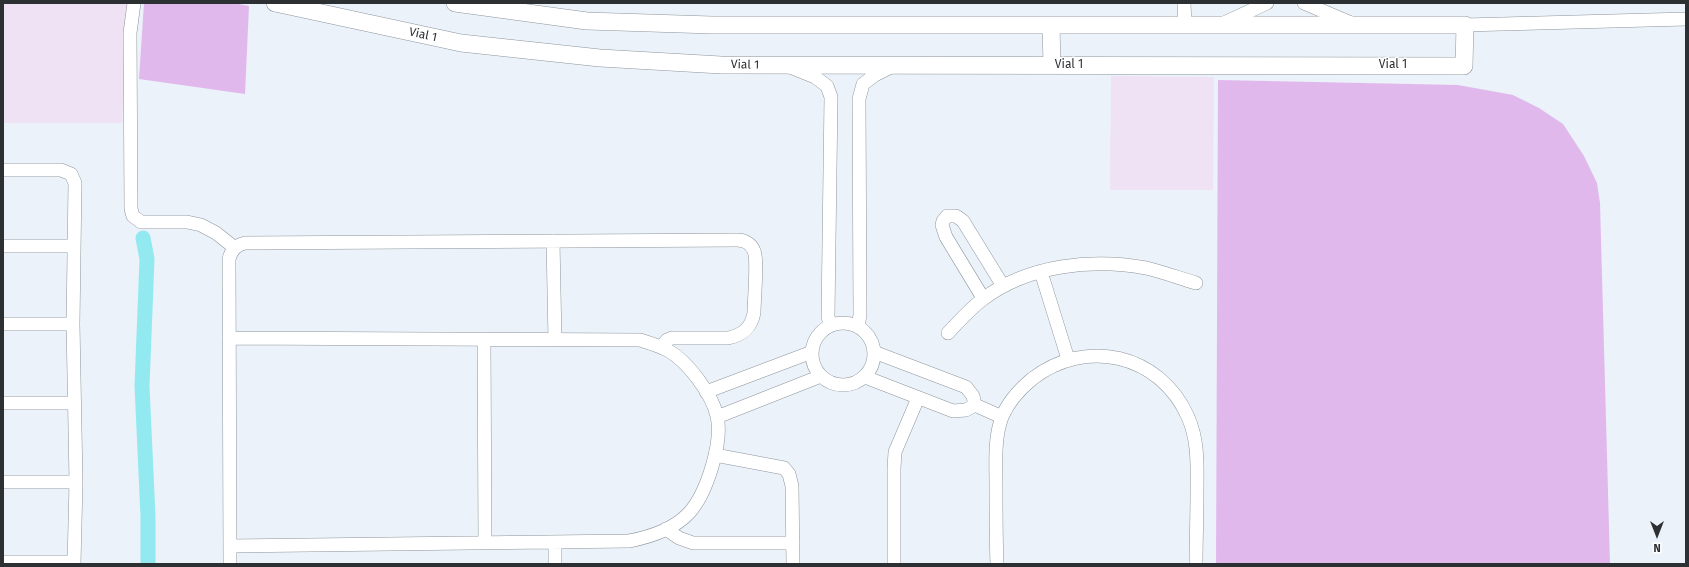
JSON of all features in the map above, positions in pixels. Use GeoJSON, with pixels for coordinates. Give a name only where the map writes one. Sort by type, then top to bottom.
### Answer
{"type":"FeatureCollection","features":[{"type":"Feature","properties":{"kind":"street"},"geometry":{"type":"LineString","coordinates":[[134,3],[130,33],[131,209],[133,216],[141,222],[187,222],[201,225],[216,233],[235,248]]}},
{"type":"Feature","properties":{"kind":"street","name":"Vial 1"},"geometry":{"type":"LineString","coordinates":[[275,3],[461,43],[600,58],[721,65],[1464,66],[1465,25]]}},
{"type":"Feature","properties":{"kind":"street"},"geometry":{"type":"LineString","coordinates":[[455,3],[588,21],[712,25],[1465,25],[1686,20]]}},
{"type":"Feature","properties":{"kind":"street"},"geometry":{"type":"LineString","coordinates":[[1184,3],[1185,25]]}},
{"type":"Feature","properties":{"kind":"street"},"geometry":{"type":"LineString","coordinates":[[1220,25],[1267,3]]}},
{"type":"Feature","properties":{"kind":"street"},"geometry":{"type":"LineString","coordinates":[[1304,3],[1356,25]]}},
{"type":"Feature","properties":{"kind":"street"},"geometry":{"type":"LineString","coordinates":[[1051,25],[1052,65]]}},
{"type":"Feature","properties":{"kind":"street"},"geometry":{"type":"LineString","coordinates":[[789,66],[815,77],[827,86],[831,97],[828,316],[830,326]]}},
{"type":"Feature","properties":{"kind":"street"},"geometry":{"type":"LineString","coordinates":[[858,326],[860,315],[860,99],[864,84],[875,75],[893,66]]}},
{"type":"Feature","properties":{"kind":"street"},"geometry":{"type":"LineString","coordinates":[[3,170],[61,170],[72,174],[75,183],[73,324],[76,482],[74,563],[3,562]]}},
{"type":"Feature","properties":{"kind":"street"},"geometry":{"type":"LineString","coordinates":[[984,298],[944,233],[942,225],[947,216],[956,216],[963,221],[1003,286]]}},
{"type":"Feature","properties":{"kind":"street"},"geometry":{"type":"LineString","coordinates":[[230,564],[229,259],[235,248],[245,243],[553,241],[742,240],[750,245],[755,252],[754,313],[752,322],[748,328],[736,336],[728,338],[672,338],[661,347]]}},
{"type":"Feature","properties":{"kind":"street"},"geometry":{"type":"LineString","coordinates":[[553,241],[555,340]]}},
{"type":"Feature","properties":{"kind":"street"},"geometry":{"type":"LineString","coordinates":[[3,246],[73,246]]}},
{"type":"Feature","properties":{"kind":"street"},"geometry":{"type":"LineString","coordinates":[[948,333],[984,298],[1003,286],[1040,272],[1072,265],[1108,264],[1147,268],[1196,283]]}},
{"type":"Feature","properties":{"kind":"street"},"geometry":{"type":"LineString","coordinates":[[1040,272],[1068,359]]}},
{"type":"Feature","properties":{"kind":"street"},"geometry":{"type":"LineString","coordinates":[[844,323],[858,326],[866,333],[872,342],[874,352],[873,363],[865,377],[850,384],[840,385],[829,382],[821,376],[814,365],[812,352],[814,341],[821,332],[830,326],[844,323]]}},
{"type":"Feature","properties":{"kind":"street"},"geometry":{"type":"LineString","coordinates":[[3,324],[73,324]]}},
{"type":"Feature","properties":{"kind":"street"},"geometry":{"type":"LineString","coordinates":[[229,338],[640,340],[661,347],[684,363],[706,392],[715,408],[718,433],[715,455],[706,483],[696,504],[689,514],[666,529],[629,541],[230,546]]}},
{"type":"Feature","properties":{"kind":"street"},"geometry":{"type":"LineString","coordinates":[[484,340],[485,543]]}},
{"type":"Feature","properties":{"kind":"street"},"geometry":{"type":"LineString","coordinates":[[706,392],[812,352]]}},
{"type":"Feature","properties":{"kind":"street"},"geometry":{"type":"LineString","coordinates":[[874,352],[966,387],[973,396],[975,405]]}},
{"type":"Feature","properties":{"kind":"street"},"geometry":{"type":"LineString","coordinates":[[997,564],[996,457],[998,435],[1002,417],[1011,401],[1027,384],[1050,367],[1068,359],[1084,356],[1104,356],[1134,363],[1162,379],[1182,405],[1192,427],[1196,449],[1196,564]]}},
{"type":"Feature","properties":{"kind":"street"},"geometry":{"type":"LineString","coordinates":[[717,417],[821,376]]}},
{"type":"Feature","properties":{"kind":"street"},"geometry":{"type":"LineString","coordinates":[[865,377],[953,411],[971,409],[975,405]]}},
{"type":"Feature","properties":{"kind":"street"},"geometry":{"type":"LineString","coordinates":[[894,564],[895,456],[899,442],[918,398]]}},
{"type":"Feature","properties":{"kind":"street"},"geometry":{"type":"LineString","coordinates":[[3,403],[74,403]]}},
{"type":"Feature","properties":{"kind":"street"},"geometry":{"type":"LineString","coordinates":[[975,405],[1002,417]]}},
{"type":"Feature","properties":{"kind":"street"},"geometry":{"type":"LineString","coordinates":[[715,455],[784,468],[787,471],[792,480],[793,564]]}},
{"type":"Feature","properties":{"kind":"street"},"geometry":{"type":"LineString","coordinates":[[3,482],[76,482]]}},
{"type":"Feature","properties":{"kind":"street"},"geometry":{"type":"LineString","coordinates":[[666,529],[679,538],[693,543],[793,543]]}},
{"type":"Feature","properties":{"kind":"street"},"geometry":{"type":"LineString","coordinates":[[555,542],[555,564]]}},
{"type":"Feature","properties":{"kind":"shaded area"},"geometry":{"type":"Polygon","coordinates":[[[3,3],[127,3],[122,123],[3,123],[3,3]]]}},
{"type":"Feature","properties":{"kind":"shaded area"},"geometry":{"type":"Polygon","coordinates":[[[1111,76],[1214,77],[1213,190],[1110,190],[1111,76]]]}},
{"type":"Feature","properties":{"kind":"building"},"geometry":{"type":"Polygon","coordinates":[[[144,3],[234,3],[249,6],[245,94],[139,79],[144,3]]]}},
{"type":"Feature","properties":{"kind":"building"},"geometry":{"type":"Polygon","coordinates":[[[1218,80],[1458,85],[1513,95],[1539,108],[1563,124],[1584,156],[1597,183],[1600,203],[1610,564],[1216,564],[1218,80]]]}},
{"type":"Feature","properties":{"kind":"waterway"},"geometry":{"type":"LineString","coordinates":[[143,238],[147,259],[142,386],[148,516],[148,564]]}}]}
